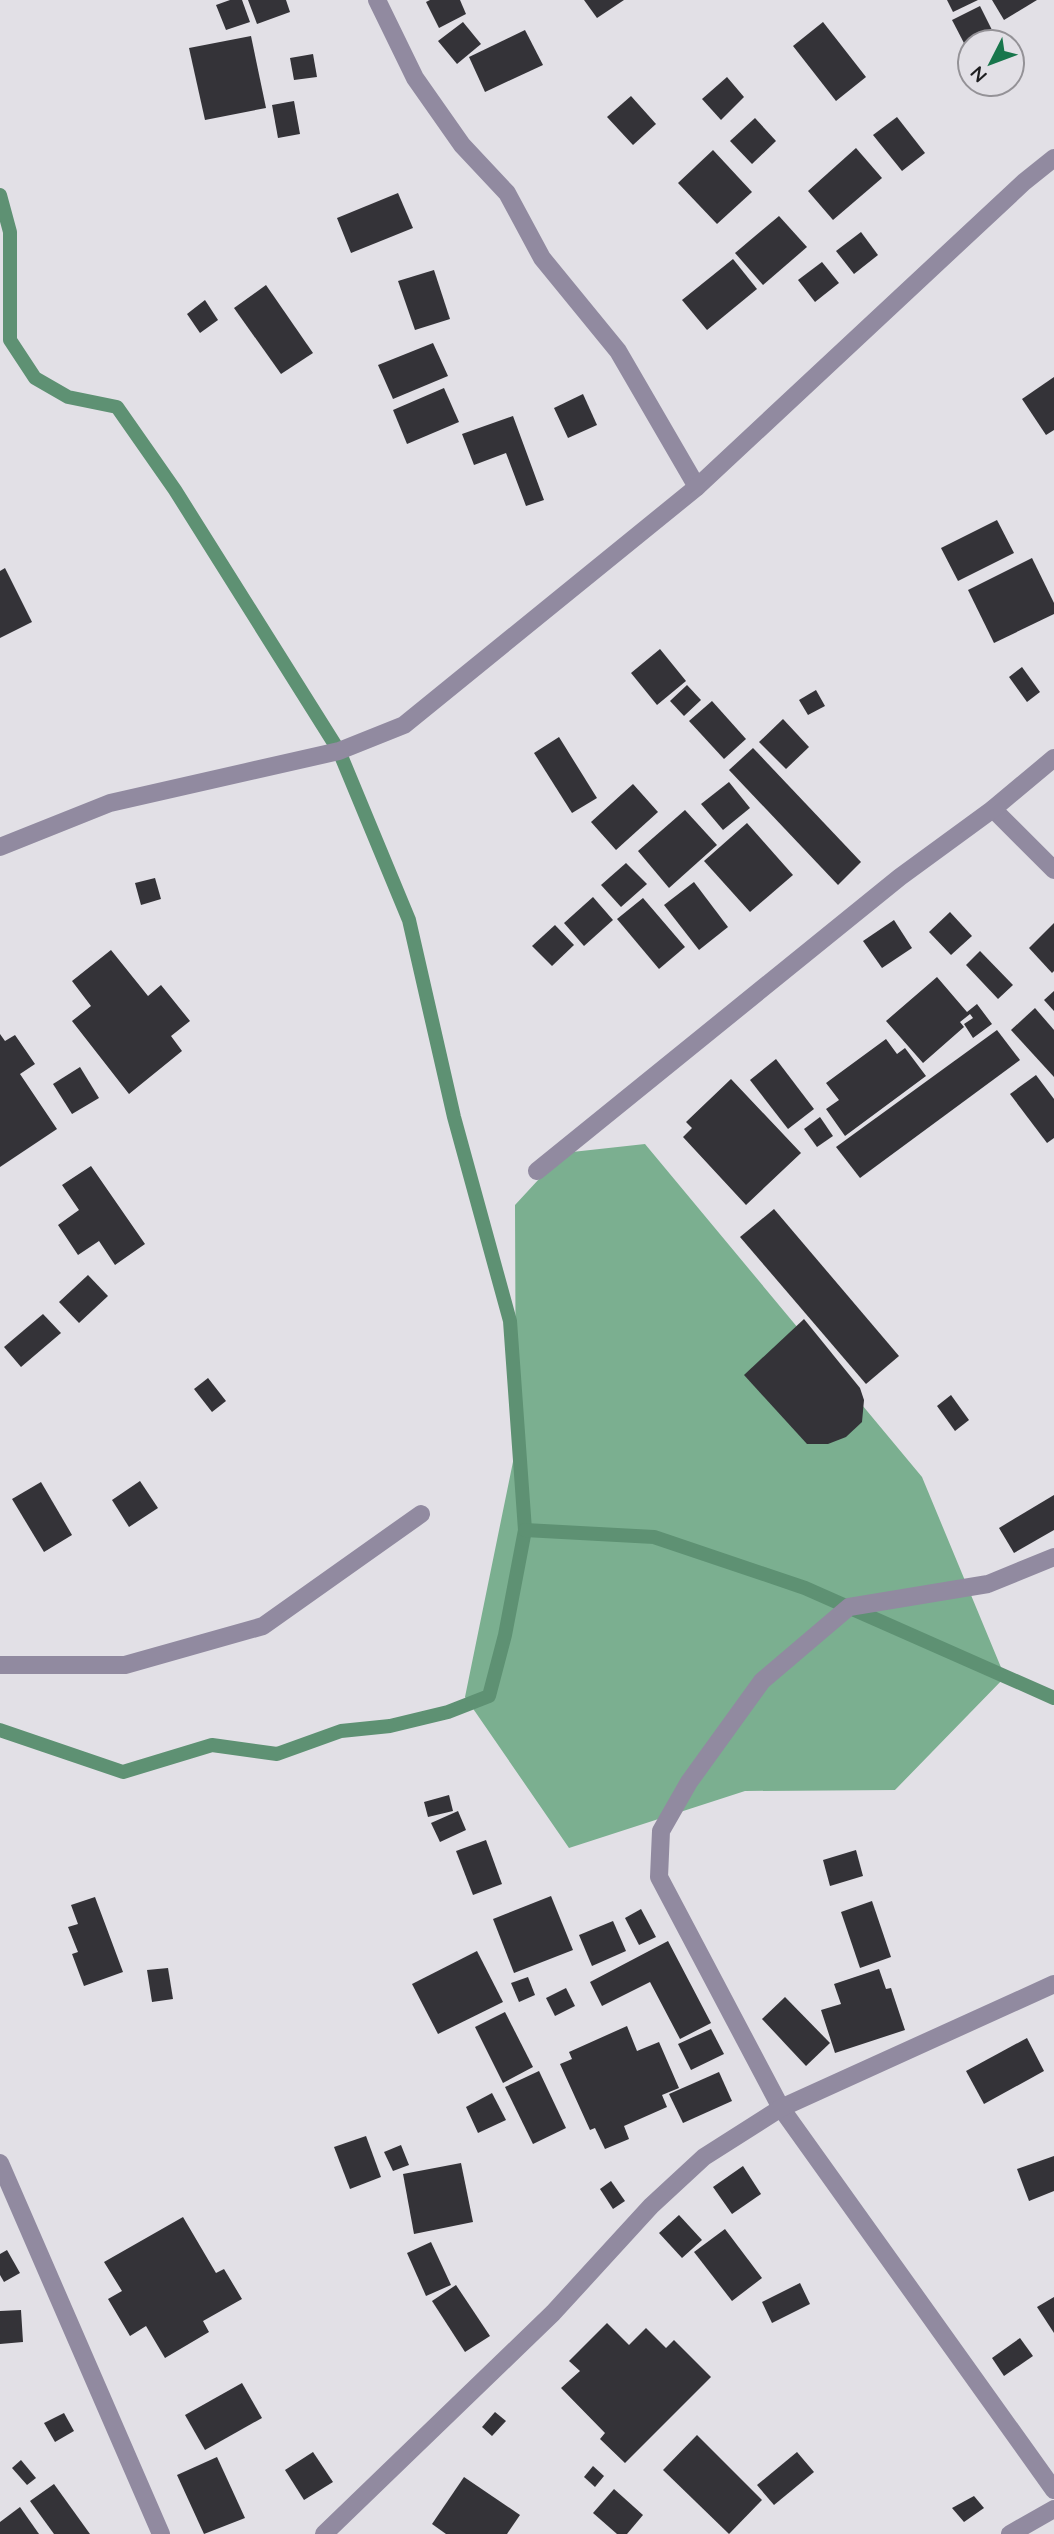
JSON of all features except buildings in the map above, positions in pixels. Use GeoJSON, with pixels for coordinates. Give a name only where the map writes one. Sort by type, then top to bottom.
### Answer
{"type":"FeatureCollection","features":[{"type":"Feature","properties":{"kind":"street"},"geometry":{"type":"LineString","coordinates":[[377,0],[415,78],[462,145],[507,192],[542,258],[618,351],[698,487]]}},
{"type":"Feature","properties":{"kind":"street"},"geometry":{"type":"LineString","coordinates":[[0,847],[110,803],[339,751],[404,725],[698,487],[1024,182],[1054,158]]}},
{"type":"Feature","properties":{"kind":"street"},"geometry":{"type":"LineString","coordinates":[[537,1171],[900,877],[993,809],[1054,758]]}},
{"type":"Feature","properties":{"kind":"street"},"geometry":{"type":"LineString","coordinates":[[993,809],[1054,870]]}},
{"type":"Feature","properties":{"kind":"street"},"geometry":{"type":"LineString","coordinates":[[0,1665],[125,1665],[263,1626],[421,1514]]}},
{"type":"Feature","properties":{"kind":"street"},"geometry":{"type":"LineString","coordinates":[[1054,1557],[988,1584],[849,1607],[762,1681],[690,1782],[662,1831],[659,1877],[781,2108],[1054,2490]]}},
{"type":"Feature","properties":{"kind":"street"},"geometry":{"type":"LineString","coordinates":[[324,2534],[562,2304],[651,2206],[704,2157],[781,2108],[1054,1984]]}},
{"type":"Feature","properties":{"kind":"street"},"geometry":{"type":"LineString","coordinates":[[0,2163],[161,2534]]}},
{"type":"Feature","properties":{"kind":"street"},"geometry":{"type":"LineString","coordinates":[[1010,2534],[1054,2509]]}},
{"type":"Feature","properties":{"kind":"green space"},"geometry":{"type":"Polygon","coordinates":[[[645,1144],[922,1477],[1005,1677],[895,1790],[745,1791],[569,1848],[465,1697],[516,1447],[515,1205],[563,1153],[645,1144]]]}},
{"type":"Feature","properties":{"kind":"waterway"},"geometry":{"type":"LineString","coordinates":[[0,195],[10,232],[10,340],[35,378],[68,397],[117,407],[175,490],[339,751],[409,920],[454,1117],[510,1321],[525,1530],[505,1635],[489,1696],[448,1712],[390,1726],[341,1731],[277,1754],[212,1745],[123,1772],[0,1730]]}},
{"type":"Feature","properties":{"kind":"waterway"},"geometry":{"type":"LineString","coordinates":[[525,1530],[654,1537],[805,1588],[1054,1698]]}}]}
